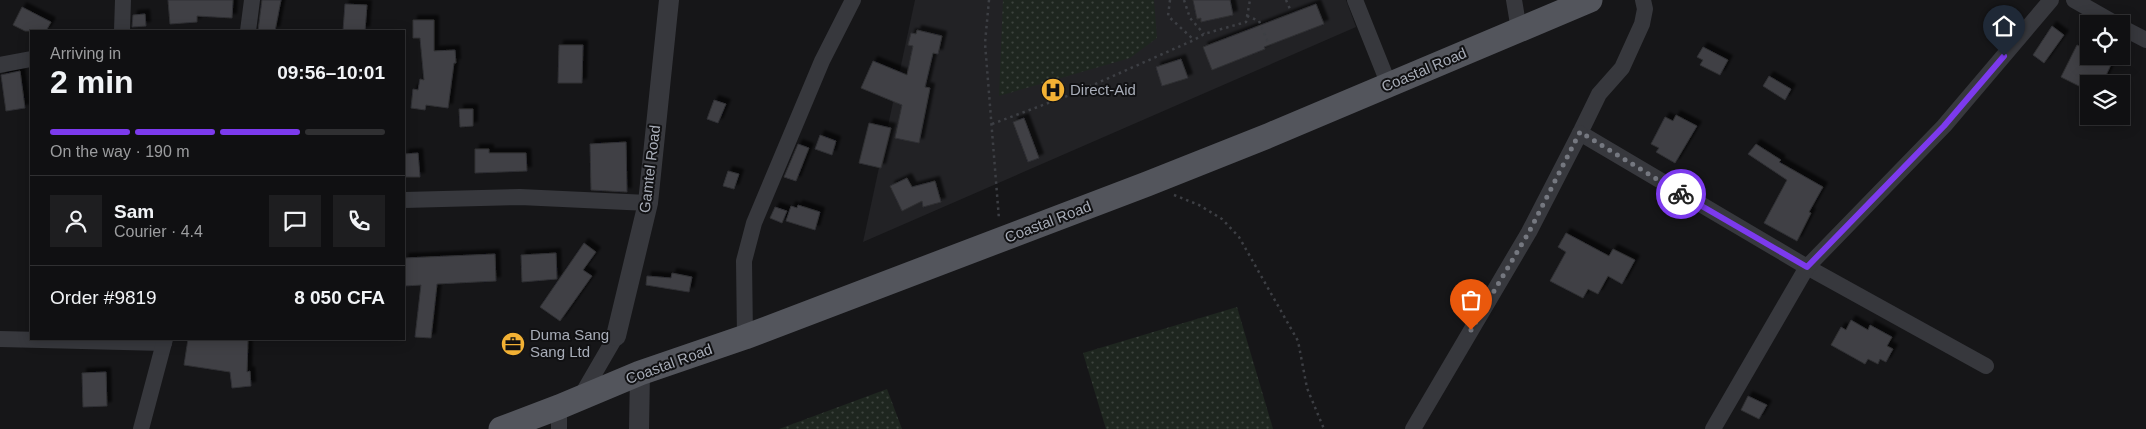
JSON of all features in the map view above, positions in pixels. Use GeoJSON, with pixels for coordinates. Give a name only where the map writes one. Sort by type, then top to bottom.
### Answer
{"type":"FeatureCollection","features":[{"type":"Feature","properties":{"kind":"main road","name":"Coastal Road"},"geometry":{"type":"LineString","coordinates":[[501,429],[566,412],[640,373],[745,337],[1147,184],[1590,0]]}},
{"type":"Feature","properties":{"kind":"street"},"geometry":{"type":"LineString","coordinates":[[122,30],[123,0]]}},
{"type":"Feature","properties":{"kind":"street"},"geometry":{"type":"LineString","coordinates":[[248,30],[252,0]]}},
{"type":"Feature","properties":{"kind":"street","name":"Gamtel Road"},"geometry":{"type":"LineString","coordinates":[[616,336],[648,203],[669,0]]}},
{"type":"Feature","properties":{"kind":"street"},"geometry":{"type":"LineString","coordinates":[[745,337],[744,261],[754,224],[822,62],[853,0]]}},
{"type":"Feature","properties":{"kind":"street"},"geometry":{"type":"LineString","coordinates":[[1355,0],[1389,85]]}},
{"type":"Feature","properties":{"kind":"street"},"geometry":{"type":"LineString","coordinates":[[1514,0],[1519,30]]}},
{"type":"Feature","properties":{"kind":"street"},"geometry":{"type":"LineString","coordinates":[[1413,429],[1529,232],[1599,94],[1622,68],[1642,24],[1645,9],[1643,0]]}},
{"type":"Feature","properties":{"kind":"street"},"geometry":{"type":"LineString","coordinates":[[1713,429],[1807,267],[1944,126],[2052,0]]}},
{"type":"Feature","properties":{"kind":"street"},"geometry":{"type":"LineString","coordinates":[[2074,0],[2100,15]]}},
{"type":"Feature","properties":{"kind":"street"},"geometry":{"type":"LineString","coordinates":[[2130,32],[2146,40]]}},
{"type":"Feature","properties":{"kind":"street"},"geometry":{"type":"LineString","coordinates":[[0,65],[30,59]]}},
{"type":"Feature","properties":{"kind":"street"},"geometry":{"type":"LineString","coordinates":[[1580,132],[1807,267],[1986,366]]}},
{"type":"Feature","properties":{"kind":"street"},"geometry":{"type":"LineString","coordinates":[[405,200],[520,197],[648,203]]}},
{"type":"Feature","properties":{"kind":"street"},"geometry":{"type":"LineString","coordinates":[[566,412],[616,336]]}},
{"type":"Feature","properties":{"kind":"street"},"geometry":{"type":"LineString","coordinates":[[0,339],[30,339]]}},
{"type":"Feature","properties":{"kind":"street"},"geometry":{"type":"LineString","coordinates":[[82,340],[164,341],[141,429]]}},
{"type":"Feature","properties":{"kind":"street"},"geometry":{"type":"LineString","coordinates":[[639,429],[640,373]]}},
{"type":"Feature","properties":{"kind":"path"},"geometry":{"type":"LineString","coordinates":[[989,0],[985,42],[1000,240]]}},
{"type":"Feature","properties":{"kind":"path"},"geometry":{"type":"LineString","coordinates":[[1170,0],[1168,16],[1194,40]]}},
{"type":"Feature","properties":{"kind":"path"},"geometry":{"type":"LineString","coordinates":[[1184,0],[1190,18],[1204,34]]}},
{"type":"Feature","properties":{"kind":"path"},"geometry":{"type":"LineString","coordinates":[[992,124],[1075,93],[1204,34],[1246,22],[1250,0]]}},
{"type":"Feature","properties":{"kind":"path"},"geometry":{"type":"LineString","coordinates":[[1286,0],[1290,9]]}},
{"type":"Feature","properties":{"kind":"path"},"geometry":{"type":"LineString","coordinates":[[1246,16],[1259,21],[1269,45]]}},
{"type":"Feature","properties":{"kind":"path"},"geometry":{"type":"LineString","coordinates":[[1147,184],[1207,210],[1222,219],[1239,237],[1298,341],[1307,388],[1324,429]]}},
{"type":"Feature","properties":{"kind":"shaded area","name":"Direct-Aid"},"geometry":{"type":"Polygon","coordinates":[[[915,0],[1346,0],[1356,27],[863,242],[915,0]]]}},
{"type":"Feature","properties":{"kind":"shaded area"},"geometry":{"type":"Polygon","coordinates":[[[1003,0],[1154,0],[1157,38],[1130,58],[999,96],[1003,0]]]}},
{"type":"Feature","properties":{"kind":"shaded area"},"geometry":{"type":"Polygon","coordinates":[[[1237,307],[1273,429],[1106,429],[1083,353],[1237,307]]]}},
{"type":"Feature","properties":{"kind":"shaded area"},"geometry":{"type":"Polygon","coordinates":[[[887,389],[902,429],[779,429],[887,389]]]}},
{"type":"Feature","properties":{"kind":"building"},"geometry":{"type":"Polygon","coordinates":[[[168,0],[233,0],[232,18],[197,16],[197,22],[170,24],[168,0]]]}},
{"type":"Feature","properties":{"kind":"building"},"geometry":{"type":"Polygon","coordinates":[[[262,0],[281,0],[275,30],[258,30],[262,0]]]}},
{"type":"Feature","properties":{"kind":"building"},"geometry":{"type":"Polygon","coordinates":[[[1193,0],[1230,0],[1233,15],[1201,22],[1201,18],[1197,19],[1193,0]]]}},
{"type":"Feature","properties":{"kind":"building"},"geometry":{"type":"Polygon","coordinates":[[[345,4],[367,5],[365,30],[343,30],[345,4]]]}},
{"type":"Feature","properties":{"kind":"building"},"geometry":{"type":"Polygon","coordinates":[[[1316,4],[1324,24],[1264,47],[1265,49],[1212,70],[1203,47],[1316,4]]]}},
{"type":"Feature","properties":{"kind":"building"},"geometry":{"type":"Polygon","coordinates":[[[22,7],[51,22],[47,30],[25,31],[13,25],[22,7]]]}},
{"type":"Feature","properties":{"kind":"building"},"geometry":{"type":"Polygon","coordinates":[[[145,14],[146,26],[132,27],[133,15],[145,14]]]}},
{"type":"Feature","properties":{"kind":"building"},"geometry":{"type":"Polygon","coordinates":[[[413,20],[434,20],[434,51],[455,50],[456,63],[454,63],[448,108],[426,105],[425,110],[411,108],[413,89],[418,90],[420,79],[424,80],[420,38],[413,38],[413,20]]]}},
{"type":"Feature","properties":{"kind":"building"},"geometry":{"type":"Polygon","coordinates":[[[2052,26],[2064,35],[2044,63],[2033,55],[2052,26]]]}},
{"type":"Feature","properties":{"kind":"building"},"geometry":{"type":"Polygon","coordinates":[[[917,30],[942,36],[938,54],[933,53],[925,87],[930,88],[919,143],[895,138],[902,105],[861,88],[873,61],[907,75],[913,46],[908,45],[911,33],[916,34],[917,30]]]}},
{"type":"Feature","properties":{"kind":"building"},"geometry":{"type":"Polygon","coordinates":[[[559,45],[583,45],[582,83],[558,83],[559,45]]]}},
{"type":"Feature","properties":{"kind":"building"},"geometry":{"type":"Polygon","coordinates":[[[2077,45],[2080,46],[2080,65],[2111,65],[2106,75],[2080,75],[2080,86],[2061,77],[2077,45]]]}},
{"type":"Feature","properties":{"kind":"building"},"geometry":{"type":"Polygon","coordinates":[[[1703,47],[1728,60],[1720,75],[1700,65],[1703,60],[1697,57],[1703,47]]]}},
{"type":"Feature","properties":{"kind":"building"},"geometry":{"type":"Polygon","coordinates":[[[1181,59],[1188,78],[1162,86],[1156,67],[1181,59]]]}},
{"type":"Feature","properties":{"kind":"building"},"geometry":{"type":"Polygon","coordinates":[[[20,71],[25,108],[6,111],[1,75],[20,71]]]}},
{"type":"Feature","properties":{"kind":"building"},"geometry":{"type":"Polygon","coordinates":[[[1769,76],[1791,89],[1785,100],[1763,86],[1769,76]]]}},
{"type":"Feature","properties":{"kind":"building"},"geometry":{"type":"Polygon","coordinates":[[[714,100],[726,104],[718,123],[707,119],[714,100]]]}},
{"type":"Feature","properties":{"kind":"building"},"geometry":{"type":"Polygon","coordinates":[[[459,109],[473,109],[473,126],[460,127],[459,109]]]}},
{"type":"Feature","properties":{"kind":"building"},"geometry":{"type":"Polygon","coordinates":[[[1676,115],[1697,126],[1675,163],[1656,152],[1659,148],[1651,144],[1665,117],[1673,121],[1676,115]]]}},
{"type":"Feature","properties":{"kind":"building"},"geometry":{"type":"Polygon","coordinates":[[[1024,118],[1039,158],[1028,162],[1013,122],[1024,118]]]}},
{"type":"Feature","properties":{"kind":"building"},"geometry":{"type":"Polygon","coordinates":[[[869,123],[891,128],[881,168],[859,163],[869,123]]]}},
{"type":"Feature","properties":{"kind":"building"},"geometry":{"type":"Polygon","coordinates":[[[820,135],[836,141],[832,155],[815,149],[820,135]]]}},
{"type":"Feature","properties":{"kind":"building"},"geometry":{"type":"Polygon","coordinates":[[[626,142],[627,192],[591,190],[590,144],[626,142]]]}},
{"type":"Feature","properties":{"kind":"building"},"geometry":{"type":"Polygon","coordinates":[[[798,144],[809,148],[796,181],[784,177],[798,144]]]}},
{"type":"Feature","properties":{"kind":"building"},"geometry":{"type":"Polygon","coordinates":[[[1756,144],[1781,160],[1779,162],[1823,187],[1809,212],[1811,213],[1797,241],[1764,223],[1787,180],[1748,154],[1756,144]]]}},
{"type":"Feature","properties":{"kind":"building"},"geometry":{"type":"Polygon","coordinates":[[[475,149],[489,149],[489,153],[526,153],[527,171],[475,173],[475,149]]]}},
{"type":"Feature","properties":{"kind":"building"},"geometry":{"type":"Polygon","coordinates":[[[418,153],[420,177],[405,177],[405,154],[418,153]]]}},
{"type":"Feature","properties":{"kind":"building"},"geometry":{"type":"Polygon","coordinates":[[[728,171],[739,174],[734,189],[723,186],[728,171]]]}},
{"type":"Feature","properties":{"kind":"building"},"geometry":{"type":"Polygon","coordinates":[[[907,178],[912,187],[935,181],[941,202],[923,207],[922,201],[902,211],[890,186],[907,178]]]}},
{"type":"Feature","properties":{"kind":"building"},"geometry":{"type":"Polygon","coordinates":[[[798,205],[820,212],[815,230],[786,221],[791,206],[797,208],[798,205]]]}},
{"type":"Feature","properties":{"kind":"building"},"geometry":{"type":"Polygon","coordinates":[[[775,207],[787,211],[782,223],[770,218],[775,207]]]}},
{"type":"Feature","properties":{"kind":"building"},"geometry":{"type":"Polygon","coordinates":[[[1566,233],[1609,256],[1613,249],[1635,260],[1622,284],[1608,276],[1598,294],[1588,289],[1583,298],[1550,281],[1566,252],[1558,247],[1566,233]]]}},
{"type":"Feature","properties":{"kind":"building"},"geometry":{"type":"Polygon","coordinates":[[[584,243],[596,252],[583,270],[592,276],[560,321],[540,307],[584,243]]]}},
{"type":"Feature","properties":{"kind":"building"},"geometry":{"type":"Polygon","coordinates":[[[556,253],[557,279],[522,282],[521,255],[556,253]]]}},
{"type":"Feature","properties":{"kind":"building"},"geometry":{"type":"Polygon","coordinates":[[[495,254],[496,281],[437,284],[431,338],[415,337],[421,285],[405,286],[405,258],[495,254]]]}},
{"type":"Feature","properties":{"kind":"building"},"geometry":{"type":"Polygon","coordinates":[[[672,273],[692,277],[689,292],[646,285],[647,276],[671,278],[672,273]]]}},
{"type":"Feature","properties":{"kind":"building"},"geometry":{"type":"Polygon","coordinates":[[[1851,320],[1868,330],[1870,325],[1892,337],[1887,346],[1893,349],[1886,362],[1880,359],[1878,364],[1868,359],[1865,364],[1831,345],[1841,327],[1846,330],[1851,320]]]}},
{"type":"Feature","properties":{"kind":"building"},"geometry":{"type":"Polygon","coordinates":[[[188,340],[248,340],[247,372],[250,371],[251,386],[232,388],[230,372],[184,365],[188,340]]]}},
{"type":"Feature","properties":{"kind":"building"},"geometry":{"type":"Polygon","coordinates":[[[106,372],[107,406],[83,407],[82,373],[106,372]]]}},
{"type":"Feature","properties":{"kind":"building"},"geometry":{"type":"Polygon","coordinates":[[[1748,396],[1767,405],[1759,419],[1741,410],[1748,396]]]}},
{"type":"Feature","properties":{"kind":"way so far"},"geometry":{"type":"LineString","coordinates":[[1471,330],[1529,232],[1580,132],[1681,194]]}},
{"type":"Feature","properties":{"kind":"place","name":"Direct-Aid"},"geometry":{"type":"Point","coordinates":[1053,90]}},
{"type":"Feature","properties":{"kind":"place","name":"Duma Sang Sang Ltd"},"geometry":{"type":"Point","coordinates":[513,344]}},
{"type":"Feature","properties":{"kind":"route"},"geometry":{"type":"LineString","coordinates":[[1681,194],[1807,267],[1944,126],[2004,56]]}}]}
